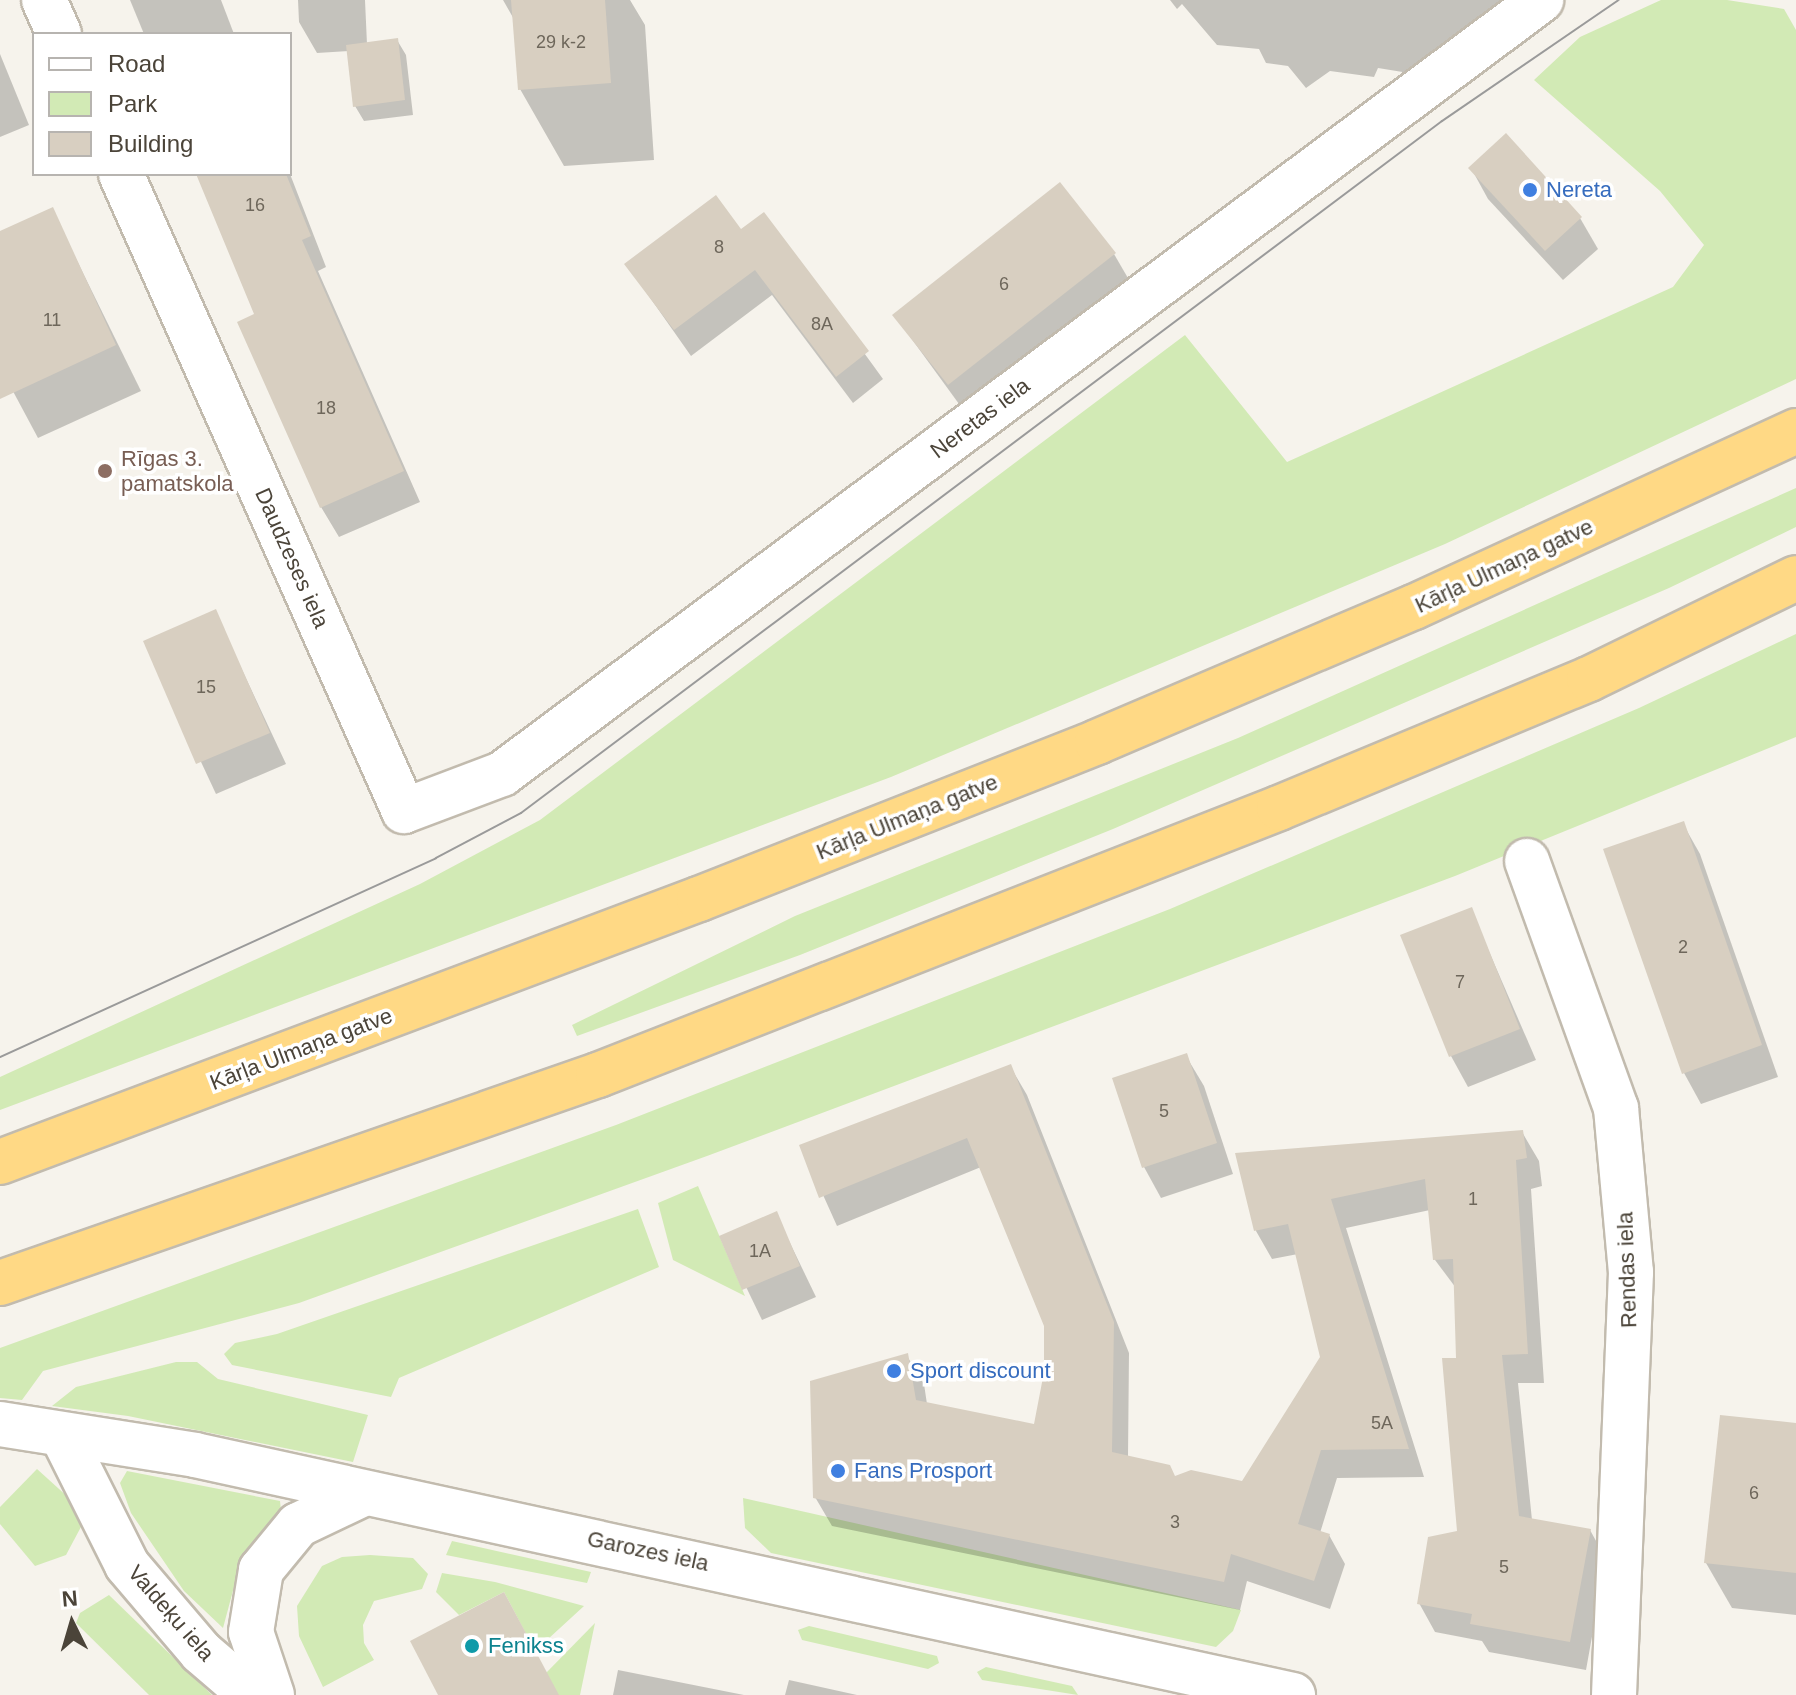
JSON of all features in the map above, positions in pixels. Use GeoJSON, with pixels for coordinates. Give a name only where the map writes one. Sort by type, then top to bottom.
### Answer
{"type":"FeatureCollection","features":[{"type":"Feature","properties":{"kind":"highway","name":"Kārļa Ulmaņa gatve"},"geometry":{"type":"LineString","coordinates":[[0,1162],[699,899],[1097,742],[1414,607],[1796,431]]}},
{"type":"Feature","properties":{"kind":"highway"},"geometry":{"type":"LineString","coordinates":[[0,1283],[598,1075],[1279,808],[1589,679],[1796,578]]}},
{"type":"Feature","properties":{"kind":"street"},"geometry":{"type":"LineString","coordinates":[[44,0],[58,32]]}},
{"type":"Feature","properties":{"kind":"street","name":"Neretas iela"},"geometry":{"type":"LineString","coordinates":[[404,811],[502,774],[1541,0]]}},
{"type":"Feature","properties":{"kind":"street","name":"Daudzeses iela"},"geometry":{"type":"LineString","coordinates":[[122,176],[404,811]]}},
{"type":"Feature","properties":{"kind":"street","name":"Rendas iela"},"geometry":{"type":"LineString","coordinates":[[1527,861],[1616,1108],[1631,1272],[1614,1695]]}},
{"type":"Feature","properties":{"kind":"street","name":"Garozes iela"},"geometry":{"type":"LineString","coordinates":[[0,1424],[195,1455],[708,1563],[1293,1695]]}},
{"type":"Feature","properties":{"kind":"street","name":"Valdeķu iela"},"geometry":{"type":"LineString","coordinates":[[62,1435],[127,1565],[201,1652],[251,1695]]}},
{"type":"Feature","properties":{"kind":"street"},"geometry":{"type":"LineString","coordinates":[[272,1695],[251,1632],[261,1570],[298,1525],[365,1493]]}},
{"type":"Feature","properties":{"kind":"green space"},"geometry":{"type":"Polygon","coordinates":[[[1661,0],[1727,0],[1784,9],[1796,30],[1796,379],[1445,544],[891,777],[0,1110],[0,1077],[420,884],[540,820],[1185,335],[1287,462],[1673,287],[1704,245],[1660,191],[1534,80],[1580,37],[1661,0]]]}},
{"type":"Feature","properties":{"kind":"green space"},"geometry":{"type":"Polygon","coordinates":[[[1796,488],[1796,527],[1669,588],[1113,829],[800,955],[577,1036],[572,1025],[795,916],[1238,738],[1796,488]]]}},
{"type":"Feature","properties":{"kind":"green space"},"geometry":{"type":"Polygon","coordinates":[[[1796,634],[1796,737],[1455,876],[707,1156],[299,1303],[43,1371],[22,1400],[0,1398],[0,1348],[616,1125],[1170,909],[1639,708],[1796,634]]]}},
{"type":"Feature","properties":{"kind":"green space"},"geometry":{"type":"Polygon","coordinates":[[[698,1186],[745,1296],[673,1260],[658,1203],[698,1186]]]}},
{"type":"Feature","properties":{"kind":"green space"},"geometry":{"type":"Polygon","coordinates":[[[638,1209],[659,1267],[399,1378],[391,1397],[232,1365],[224,1354],[235,1343],[277,1334],[638,1209]]]}},
{"type":"Feature","properties":{"kind":"green space"},"geometry":{"type":"Polygon","coordinates":[[[176,1362],[197,1362],[218,1379],[368,1415],[353,1462],[128,1416],[52,1406],[76,1387],[176,1362]]]}},
{"type":"Feature","properties":{"kind":"green space"},"geometry":{"type":"Polygon","coordinates":[[[37,1469],[69,1498],[82,1525],[66,1555],[35,1566],[0,1524],[0,1507],[37,1469]]]}},
{"type":"Feature","properties":{"kind":"green space"},"geometry":{"type":"Polygon","coordinates":[[[127,1471],[280,1501],[281,1511],[242,1557],[223,1628],[184,1591],[131,1513],[120,1483],[127,1471]]]}},
{"type":"Feature","properties":{"kind":"green space"},"geometry":{"type":"Polygon","coordinates":[[[743,1498],[1241,1610],[1233,1631],[1216,1647],[771,1553],[745,1528],[743,1498]]]}},
{"type":"Feature","properties":{"kind":"green space"},"geometry":{"type":"Polygon","coordinates":[[[452,1541],[591,1572],[587,1583],[446,1555],[452,1541]]]}},
{"type":"Feature","properties":{"kind":"green space"},"geometry":{"type":"Polygon","coordinates":[[[342,1557],[413,1558],[428,1574],[422,1589],[374,1601],[363,1625],[364,1643],[374,1660],[323,1687],[299,1636],[297,1606],[322,1566],[342,1557]]]}},
{"type":"Feature","properties":{"kind":"green space"},"geometry":{"type":"Polygon","coordinates":[[[442,1573],[495,1582],[584,1606],[535,1651],[504,1592],[459,1615],[436,1592],[442,1573]]]}},
{"type":"Feature","properties":{"kind":"green space"},"geometry":{"type":"Polygon","coordinates":[[[109,1595],[212,1695],[149,1695],[76,1623],[80,1613],[109,1595]]]}},
{"type":"Feature","properties":{"kind":"green space"},"geometry":{"type":"Polygon","coordinates":[[[595,1623],[580,1695],[558,1695],[546,1673],[595,1623]]]}},
{"type":"Feature","properties":{"kind":"green space"},"geometry":{"type":"Polygon","coordinates":[[[809,1626],[937,1656],[939,1663],[928,1669],[802,1640],[798,1630],[809,1626]]]}},
{"type":"Feature","properties":{"kind":"green space"},"geometry":{"type":"Polygon","coordinates":[[[986,1667],[1072,1686],[1078,1695],[982,1680],[977,1672],[986,1667]]]}},
{"type":"Feature","properties":{"kind":"building"},"geometry":{"type":"Polygon","coordinates":[[[511,0],[605,0],[611,83],[518,90],[511,0]]]}},
{"type":"Feature","properties":{"kind":"building"},"geometry":{"type":"Polygon","coordinates":[[[398,38],[405,100],[353,107],[346,45],[398,38]]]}},
{"type":"Feature","properties":{"kind":"building","name":"Nereta"},"geometry":{"type":"Polygon","coordinates":[[[1506,133],[1582,217],[1545,251],[1468,168],[1506,133]]]}},
{"type":"Feature","properties":{"kind":"building"},"geometry":{"type":"Polygon","coordinates":[[[197,176],[287,176],[311,236],[302,240],[404,471],[320,508],[237,322],[254,314],[197,176]]]}},
{"type":"Feature","properties":{"kind":"building"},"geometry":{"type":"Polygon","coordinates":[[[1060,182],[1116,253],[948,385],[892,315],[1060,182]]]}},
{"type":"Feature","properties":{"kind":"building"},"geometry":{"type":"Polygon","coordinates":[[[716,195],[741,229],[764,212],[869,351],[836,377],[755,270],[674,330],[624,264],[716,195]]]}},
{"type":"Feature","properties":{"kind":"building"},"geometry":{"type":"Polygon","coordinates":[[[53,207],[116,345],[0,399],[0,231],[53,207]]]}},
{"type":"Feature","properties":{"kind":"building"},"geometry":{"type":"Polygon","coordinates":[[[216,609],[270,733],[196,764],[143,641],[216,609]]]}},
{"type":"Feature","properties":{"kind":"building"},"geometry":{"type":"Polygon","coordinates":[[[1684,821],[1762,1045],[1682,1074],[1603,849],[1684,821]]]}},
{"type":"Feature","properties":{"kind":"building"},"geometry":{"type":"Polygon","coordinates":[[[1472,907],[1520,1029],[1449,1057],[1400,935],[1472,907]]]}},
{"type":"Feature","properties":{"kind":"building"},"geometry":{"type":"Polygon","coordinates":[[[1187,1053],[1217,1143],[1142,1168],[1112,1078],[1187,1053]]]}},
{"type":"Feature","properties":{"kind":"building"},"geometry":{"type":"Polygon","coordinates":[[[1011,1064],[1114,1322],[1112,1452],[1170,1465],[1175,1476],[1191,1470],[1242,1481],[1320,1357],[1288,1224],[1254,1231],[1235,1153],[1523,1130],[1527,1158],[1516,1160],[1528,1354],[1502,1355],[1519,1516],[1591,1529],[1570,1642],[1470,1624],[1472,1614],[1417,1604],[1428,1537],[1457,1531],[1442,1358],[1456,1358],[1453,1259],[1433,1260],[1425,1179],[1331,1199],[1409,1449],[1321,1450],[1298,1524],[1330,1534],[1314,1581],[1231,1554],[1224,1582],[813,1498],[810,1381],[908,1353],[916,1400],[1034,1424],[1044,1372],[1044,1326],[967,1138],[819,1198],[799,1145],[1011,1064]]]}},
{"type":"Feature","properties":{"kind":"building"},"geometry":{"type":"Polygon","coordinates":[[[777,1211],[800,1266],[742,1290],[719,1236],[777,1211]]]}},
{"type":"Feature","properties":{"kind":"building"},"geometry":{"type":"Polygon","coordinates":[[[1720,1415],[1796,1423],[1796,1573],[1704,1563],[1720,1415]]]}},
{"type":"Feature","properties":{"kind":"building","name":"Fenikss"},"geometry":{"type":"Polygon","coordinates":[[[504,1592],[559,1695],[438,1695],[410,1641],[504,1592]]]}},
{"type":"Feature","properties":{"kind":"tram line"},"geometry":{"type":"LineString","coordinates":[[0,1057],[436,858],[521,813],[1442,121],[1619,0]]}},
{"type":"Feature","properties":{"kind":"place","name":"Nereta"},"geometry":{"type":"Point","coordinates":[1530,190]}},
{"type":"Feature","properties":{"kind":"place","name":"Rīgas 3. pamatskola"},"geometry":{"type":"Point","coordinates":[105,471]}},
{"type":"Feature","properties":{"kind":"place","name":"Sport discount"},"geometry":{"type":"Point","coordinates":[894,1371]}},
{"type":"Feature","properties":{"kind":"place","name":"Fans Prosport"},"geometry":{"type":"Point","coordinates":[838,1471]}},
{"type":"Feature","properties":{"kind":"place","name":"Fenikss"},"geometry":{"type":"Point","coordinates":[472,1646]}}]}
